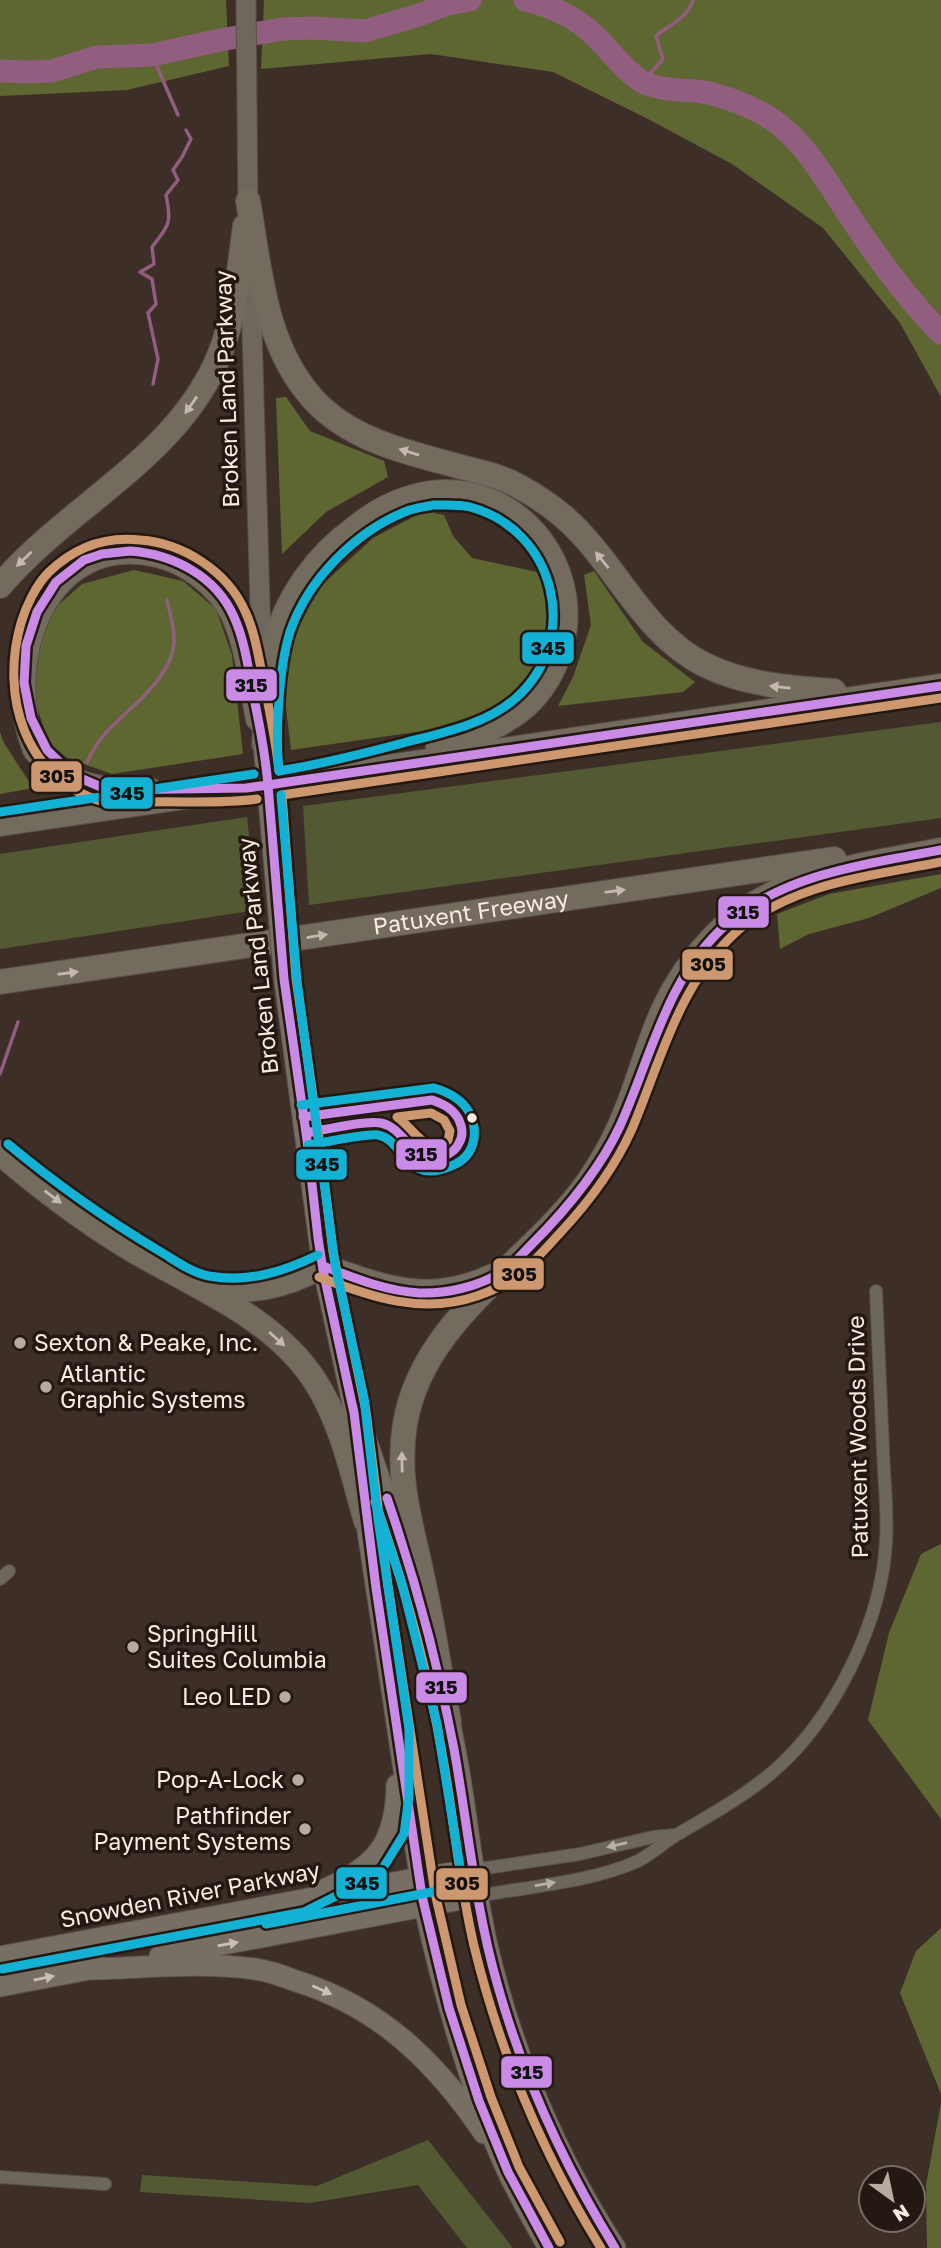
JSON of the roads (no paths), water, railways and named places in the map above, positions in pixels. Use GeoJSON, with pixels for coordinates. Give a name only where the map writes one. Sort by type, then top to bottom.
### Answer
{"type":"FeatureCollection","features":[{"type":"Feature","properties":{"kind":"highway"},"geometry":{"type":"LineString","coordinates":[[0,586],[40,544],[170,432],[206,384],[221,351],[235,303],[248,201]]}},
{"type":"Feature","properties":{"kind":"highway"},"geometry":{"type":"LineString","coordinates":[[248,201],[270,322],[279,348],[294,375],[313,400],[336,419],[361,435],[388,446],[497,476],[544,502],[564,517],[584,539],[657,630],[703,664],[740,679],[771,686],[836,691],[931,687]]}},
{"type":"Feature","properties":{"kind":"highway"},"geometry":{"type":"LineString","coordinates":[[264,744],[273,647],[280,624],[305,579],[342,537],[384,508],[406,498],[432,493],[472,495],[510,512],[542,542],[559,570],[563,586],[566,603],[563,640],[558,660],[549,677],[522,709],[491,728],[465,739],[326,776]]}},
{"type":"Feature","properties":{"kind":"highway"},"geometry":{"type":"LineString","coordinates":[[246,788],[108,790],[90,786],[53,768],[27,740],[18,724],[7,685],[11,641],[27,604],[56,574],[96,555],[122,551],[145,552],[165,557],[188,568],[220,595],[231,611],[240,634],[264,744]]}},
{"type":"Feature","properties":{"kind":"highway"},"geometry":{"type":"LineString","coordinates":[[0,824],[931,687]]}},
{"type":"Feature","properties":{"kind":"highway","name":"Patuxent Freeway"},"geometry":{"type":"LineString","coordinates":[[0,982],[941,843]]}},
{"type":"Feature","properties":{"kind":"highway"},"geometry":{"type":"LineString","coordinates":[[449,1721],[423,1576],[403,1494],[402,1448],[405,1422],[413,1390],[427,1362],[445,1335],[503,1271],[552,1224],[587,1182],[617,1133],[673,990],[704,947],[729,923],[775,892],[800,882],[941,850]]}},
{"type":"Feature","properties":{"kind":"highway"},"geometry":{"type":"LineString","coordinates":[[0,1153],[93,1226],[201,1287],[270,1333],[292,1353],[313,1378],[338,1427],[366,1521]]}},
{"type":"Feature","properties":{"kind":"highway"},"geometry":{"type":"LineString","coordinates":[[201,1287],[257,1290],[290,1281],[323,1266],[390,1288],[419,1293],[464,1288],[503,1271]]}},
{"type":"Feature","properties":{"kind":"main road","name":"Broken Land Parkway"},"geometry":{"type":"LineString","coordinates":[[264,744],[285,982],[323,1266],[352,1399],[366,1521],[425,1908],[454,2020],[476,2089],[504,2162],[549,2248]]}},
{"type":"Feature","properties":{"kind":"main road","name":"Broken Land Parkway"},"geometry":{"type":"LineString","coordinates":[[352,1399],[414,1581],[449,1721],[477,1896],[486,1942],[504,2007],[526,2072],[572,2175],[615,2248]]}},
{"type":"Feature","properties":{"kind":"main road"},"geometry":{"type":"LineString","coordinates":[[300,1901],[350,1877],[373,1860],[384,1846],[392,1831],[395,1816],[397,1731]]}},
{"type":"Feature","properties":{"kind":"main road","name":"Snowden River Parkway"},"geometry":{"type":"LineString","coordinates":[[0,1957],[473,1870]]}},
{"type":"Feature","properties":{"kind":"main road"},"geometry":{"type":"LineString","coordinates":[[0,1986],[425,1908],[477,1896]]}},
{"type":"Feature","properties":{"kind":"main road"},"geometry":{"type":"LineString","coordinates":[[89,1969],[211,1965],[257,1969],[311,1985],[340,1998],[364,2010],[393,2030],[419,2053],[446,2081],[504,2162]]}},
{"type":"Feature","properties":{"kind":"street","name":"Broken Land Parkway"},"geometry":{"type":"LineString","coordinates":[[246,0],[248,201],[264,744]]}},
{"type":"Feature","properties":{"kind":"street","name":"Patuxent Woods Drive"},"geometry":{"type":"LineString","coordinates":[[477,1896],[581,1878],[639,1860],[754,1787],[790,1755],[837,1692],[871,1617],[886,1541],[876,1291]]}},
{"type":"Feature","properties":{"kind":"street","name":"Patuxent Woods Drive"},"geometry":{"type":"LineString","coordinates":[[473,1870],[580,1854],[653,1837],[677,1835]]}},
{"type":"Feature","properties":{"kind":"street"},"geometry":{"type":"LineString","coordinates":[[0,2177],[105,2184]]}},
{"type":"Feature","properties":{"kind":"waterway"},"geometry":{"type":"LineString","coordinates":[[0,71],[52,71],[97,57],[152,55],[282,29],[365,31],[447,4],[470,0]]}},
{"type":"Feature","properties":{"kind":"waterway"},"geometry":{"type":"LineString","coordinates":[[525,0],[554,9],[580,23],[628,71],[649,85],[709,93],[742,104],[773,120],[812,160],[889,272],[941,333]]}},
{"type":"Feature","properties":{"kind":"waterway"},"geometry":{"type":"LineString","coordinates":[[643,82],[663,59],[656,36],[683,16],[693,0]]}},
{"type":"Feature","properties":{"kind":"waterway"},"geometry":{"type":"LineString","coordinates":[[152,55],[178,115]]}},
{"type":"Feature","properties":{"kind":"waterway"},"geometry":{"type":"LineString","coordinates":[[153,384],[158,359],[148,313],[156,304],[152,279],[140,272],[154,264],[152,247],[168,224],[166,195],[178,180],[173,170],[191,139],[186,130]]}},
{"type":"Feature","properties":{"kind":"waterway"},"geometry":{"type":"LineString","coordinates":[[87,762],[102,737],[157,681],[171,657],[173,627],[167,600]]}},
{"type":"Feature","properties":{"kind":"waterway"},"geometry":{"type":"LineString","coordinates":[[0,1074],[18,1022]]}},
{"type":"Feature","properties":{"kind":"place","name":"Sexton & Peake, Inc."},"geometry":{"type":"Point","coordinates":[20,1343]}},
{"type":"Feature","properties":{"kind":"place","name":"Atlantic Graphic Systems"},"geometry":{"type":"Point","coordinates":[46,1387]}},
{"type":"Feature","properties":{"kind":"place","name":"SpringHill Suites Columbia"},"geometry":{"type":"Point","coordinates":[133,1647]}},
{"type":"Feature","properties":{"kind":"place","name":"Leo LED"},"geometry":{"type":"Point","coordinates":[285,1697]}},
{"type":"Feature","properties":{"kind":"place","name":"Pop-A-Lock"},"geometry":{"type":"Point","coordinates":[298,1780]}},
{"type":"Feature","properties":{"kind":"place","name":"Pathfinder Payment Systems"},"geometry":{"type":"Point","coordinates":[305,1829]}}]}
